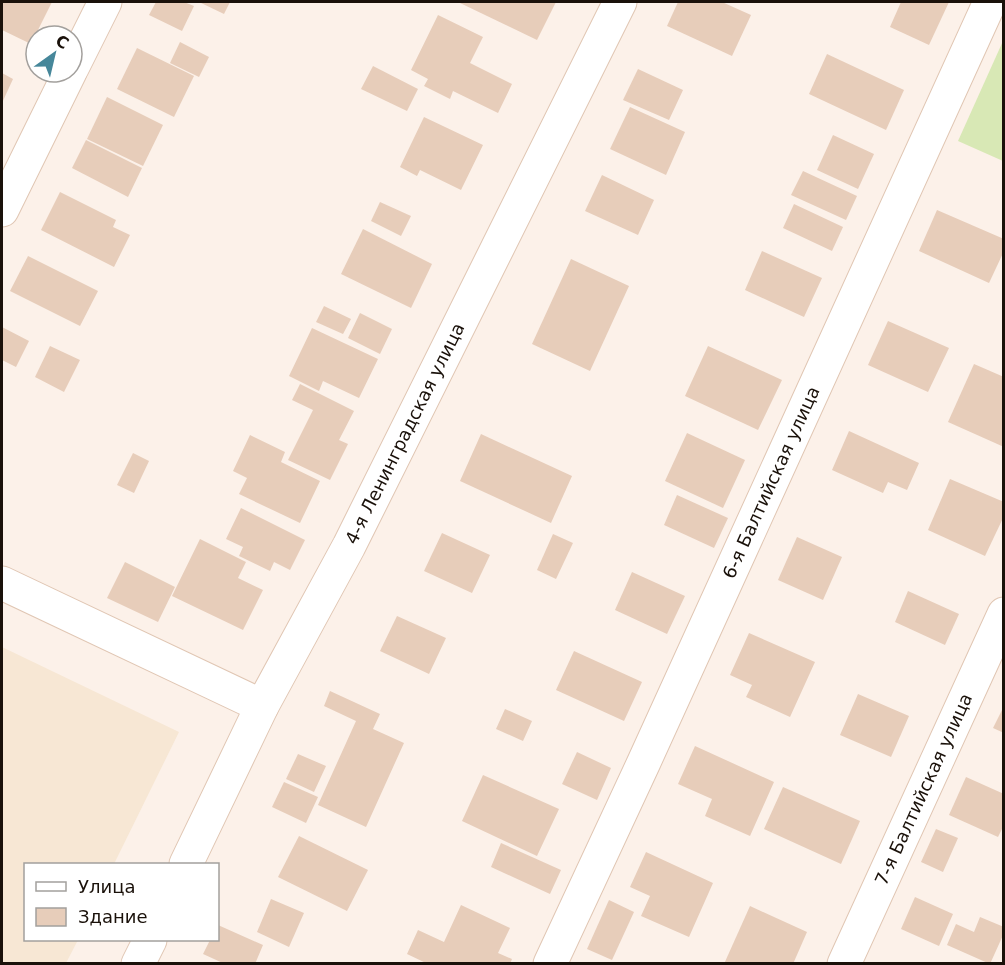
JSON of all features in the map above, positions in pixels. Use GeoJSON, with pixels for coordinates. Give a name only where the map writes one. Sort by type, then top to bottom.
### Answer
{"type":"FeatureCollection","features":[{"type":"Feature","properties":{"kind":"street"},"geometry":{"type":"LineString","coordinates":[[84,44],[105,2]]}},
{"type":"Feature","properties":{"kind":"street","name":"4-я Ленинградская улица"},"geometry":{"type":"LineString","coordinates":[[186,863],[262,706],[349,546],[620,2]]}},
{"type":"Feature","properties":{"kind":"street","name":"6-я Балтийская улица"},"geometry":{"type":"LineString","coordinates":[[550,963],[990,2]]}},
{"type":"Feature","properties":{"kind":"street"},"geometry":{"type":"LineString","coordinates":[[2,210],[64,84]]}},
{"type":"Feature","properties":{"kind":"street"},"geometry":{"type":"LineString","coordinates":[[2,583],[262,706]]}},
{"type":"Feature","properties":{"kind":"street","name":"7-я Балтийская улица"},"geometry":{"type":"LineString","coordinates":[[844,963],[1004,614]]}},
{"type":"Feature","properties":{"kind":"street"},"geometry":{"type":"LineString","coordinates":[[138,963],[149,941]]}},
{"type":"Feature","properties":{"kind":"shaded area"},"geometry":{"type":"Polygon","coordinates":[[[2,647],[179,732],[114,863],[24,863],[24,941],[77,941],[66,963],[2,963],[2,647]]]}},
{"type":"Feature","properties":{"kind":"green space"},"geometry":{"type":"Polygon","coordinates":[[[1003,41],[1004,161],[958,141],[1003,41]]]}},
{"type":"Feature","properties":{"kind":"building"},"geometry":{"type":"Polygon","coordinates":[[[2,2],[52,2],[41,24],[24,24],[24,41],[2,30],[2,2]]]}},
{"type":"Feature","properties":{"kind":"building"},"geometry":{"type":"Polygon","coordinates":[[[156,2],[184,2],[194,6],[182,31],[149,15],[156,2]]]}},
{"type":"Feature","properties":{"kind":"building"},"geometry":{"type":"Polygon","coordinates":[[[199,2],[230,2],[224,14],[199,2]]]}},
{"type":"Feature","properties":{"kind":"building"},"geometry":{"type":"Polygon","coordinates":[[[461,2],[556,2],[537,40],[461,2]]]}},
{"type":"Feature","properties":{"kind":"building"},"geometry":{"type":"Polygon","coordinates":[[[678,2],[722,2],[751,15],[732,56],[667,26],[678,2]]]}},
{"type":"Feature","properties":{"kind":"building"},"geometry":{"type":"Polygon","coordinates":[[[901,2],[949,2],[929,45],[890,27],[901,2]]]}},
{"type":"Feature","properties":{"kind":"building"},"geometry":{"type":"Polygon","coordinates":[[[438,15],[483,37],[470,63],[512,84],[498,113],[453,91],[450,99],[424,86],[428,79],[411,70],[438,15]]]}},
{"type":"Feature","properties":{"kind":"building"},"geometry":{"type":"Polygon","coordinates":[[[180,42],[209,57],[199,77],[170,63],[180,42]]]}},
{"type":"Feature","properties":{"kind":"building"},"geometry":{"type":"Polygon","coordinates":[[[137,48],[194,76],[174,117],[117,89],[137,48]]]}},
{"type":"Feature","properties":{"kind":"building"},"geometry":{"type":"Polygon","coordinates":[[[827,54],[904,90],[886,130],[809,94],[827,54]]]}},
{"type":"Feature","properties":{"kind":"building"},"geometry":{"type":"Polygon","coordinates":[[[373,66],[418,89],[407,111],[361,89],[373,66]]]}},
{"type":"Feature","properties":{"kind":"building"},"geometry":{"type":"Polygon","coordinates":[[[638,69],[683,90],[669,120],[623,100],[638,69]]]}},
{"type":"Feature","properties":{"kind":"building"},"geometry":{"type":"Polygon","coordinates":[[[2,73],[13,79],[2,103],[2,73]]]}},
{"type":"Feature","properties":{"kind":"building"},"geometry":{"type":"Polygon","coordinates":[[[107,97],[163,125],[143,166],[87,139],[107,97]]]}},
{"type":"Feature","properties":{"kind":"building"},"geometry":{"type":"Polygon","coordinates":[[[630,107],[685,132],[666,175],[610,149],[630,107]]]}},
{"type":"Feature","properties":{"kind":"building"},"geometry":{"type":"Polygon","coordinates":[[[424,117],[483,145],[461,190],[420,170],[417,176],[400,167],[424,117]]]}},
{"type":"Feature","properties":{"kind":"building"},"geometry":{"type":"Polygon","coordinates":[[[833,135],[874,154],[858,189],[817,170],[833,135]]]}},
{"type":"Feature","properties":{"kind":"building"},"geometry":{"type":"Polygon","coordinates":[[[86,140],[142,168],[128,197],[72,168],[86,140]]]}},
{"type":"Feature","properties":{"kind":"building"},"geometry":{"type":"Polygon","coordinates":[[[803,171],[857,196],[846,220],[791,195],[803,171]]]}},
{"type":"Feature","properties":{"kind":"building"},"geometry":{"type":"Polygon","coordinates":[[[602,175],[654,200],[638,235],[585,211],[602,175]]]}},
{"type":"Feature","properties":{"kind":"building"},"geometry":{"type":"Polygon","coordinates":[[[60,192],[116,220],[113,227],[130,235],[114,267],[41,230],[60,192]]]}},
{"type":"Feature","properties":{"kind":"building"},"geometry":{"type":"Polygon","coordinates":[[[380,202],[411,216],[401,236],[371,221],[380,202]]]}},
{"type":"Feature","properties":{"kind":"building"},"geometry":{"type":"Polygon","coordinates":[[[794,204],[843,227],[832,251],[783,228],[794,204]]]}},
{"type":"Feature","properties":{"kind":"building"},"geometry":{"type":"Polygon","coordinates":[[[937,210],[1004,239],[1004,251],[989,283],[919,251],[937,210]]]}},
{"type":"Feature","properties":{"kind":"building"},"geometry":{"type":"Polygon","coordinates":[[[363,229],[432,264],[411,308],[341,274],[363,229]]]}},
{"type":"Feature","properties":{"kind":"building"},"geometry":{"type":"Polygon","coordinates":[[[762,251],[822,278],[804,317],[745,290],[762,251]]]}},
{"type":"Feature","properties":{"kind":"building"},"geometry":{"type":"Polygon","coordinates":[[[28,256],[98,291],[80,326],[10,291],[28,256]]]}},
{"type":"Feature","properties":{"kind":"building"},"geometry":{"type":"Polygon","coordinates":[[[571,259],[629,286],[590,371],[532,344],[571,259]]]}},
{"type":"Feature","properties":{"kind":"building"},"geometry":{"type":"Polygon","coordinates":[[[324,306],[351,319],[343,334],[316,322],[324,306]]]}},
{"type":"Feature","properties":{"kind":"building"},"geometry":{"type":"Polygon","coordinates":[[[360,313],[392,329],[380,354],[348,338],[360,313]]]}},
{"type":"Feature","properties":{"kind":"building"},"geometry":{"type":"Polygon","coordinates":[[[888,321],[949,348],[928,392],[868,365],[888,321]]]}},
{"type":"Feature","properties":{"kind":"building"},"geometry":{"type":"Polygon","coordinates":[[[2,327],[29,341],[16,367],[2,360],[2,327]]]}},
{"type":"Feature","properties":{"kind":"building"},"geometry":{"type":"Polygon","coordinates":[[[312,328],[378,359],[359,398],[323,381],[319,391],[289,376],[312,328]]]}},
{"type":"Feature","properties":{"kind":"building"},"geometry":{"type":"Polygon","coordinates":[[[50,346],[80,360],[64,392],[35,377],[50,346]]]}},
{"type":"Feature","properties":{"kind":"building"},"geometry":{"type":"Polygon","coordinates":[[[708,346],[782,380],[758,430],[685,396],[708,346]]]}},
{"type":"Feature","properties":{"kind":"building"},"geometry":{"type":"Polygon","coordinates":[[[974,364],[1004,377],[1004,447],[948,422],[974,364]]]}},
{"type":"Feature","properties":{"kind":"building"},"geometry":{"type":"Polygon","coordinates":[[[300,384],[354,411],[339,440],[348,444],[330,480],[288,460],[313,410],[292,400],[300,384]]]}},
{"type":"Feature","properties":{"kind":"building"},"geometry":{"type":"Polygon","coordinates":[[[849,431],[919,463],[907,490],[888,482],[883,493],[832,470],[849,431]]]}},
{"type":"Feature","properties":{"kind":"building"},"geometry":{"type":"Polygon","coordinates":[[[687,433],[745,460],[723,508],[665,481],[687,433]]]}},
{"type":"Feature","properties":{"kind":"building"},"geometry":{"type":"Polygon","coordinates":[[[481,434],[572,476],[551,523],[460,481],[481,434]]]}},
{"type":"Feature","properties":{"kind":"building"},"geometry":{"type":"Polygon","coordinates":[[[250,435],[285,452],[281,462],[320,481],[300,523],[239,494],[247,478],[233,471],[250,435]]]}},
{"type":"Feature","properties":{"kind":"building"},"geometry":{"type":"Polygon","coordinates":[[[133,453],[149,461],[134,493],[117,485],[133,453]]]}},
{"type":"Feature","properties":{"kind":"building"},"geometry":{"type":"Polygon","coordinates":[[[950,479],[1004,502],[1004,516],[985,556],[928,530],[950,479]]]}},
{"type":"Feature","properties":{"kind":"building"},"geometry":{"type":"Polygon","coordinates":[[[677,495],[728,518],[714,548],[664,525],[677,495]]]}},
{"type":"Feature","properties":{"kind":"building"},"geometry":{"type":"Polygon","coordinates":[[[241,508],[305,540],[290,570],[274,562],[270,571],[239,556],[243,547],[226,539],[241,508]]]}},
{"type":"Feature","properties":{"kind":"building"},"geometry":{"type":"Polygon","coordinates":[[[442,533],[490,555],[472,593],[424,571],[442,533]]]}},
{"type":"Feature","properties":{"kind":"building"},"geometry":{"type":"Polygon","coordinates":[[[553,534],[573,543],[556,579],[537,570],[553,534]]]}},
{"type":"Feature","properties":{"kind":"building"},"geometry":{"type":"Polygon","coordinates":[[[797,537],[842,557],[823,600],[778,580],[797,537]]]}},
{"type":"Feature","properties":{"kind":"building"},"geometry":{"type":"Polygon","coordinates":[[[200,539],[246,562],[238,578],[263,590],[243,630],[172,596],[200,539]]]}},
{"type":"Feature","properties":{"kind":"building"},"geometry":{"type":"Polygon","coordinates":[[[125,562],[175,587],[158,622],[107,598],[125,562]]]}},
{"type":"Feature","properties":{"kind":"building"},"geometry":{"type":"Polygon","coordinates":[[[632,572],[685,596],[667,634],[615,610],[632,572]]]}},
{"type":"Feature","properties":{"kind":"building"},"geometry":{"type":"Polygon","coordinates":[[[908,591],[959,614],[945,645],[895,622],[908,591]]]}},
{"type":"Feature","properties":{"kind":"building"},"geometry":{"type":"Polygon","coordinates":[[[397,616],[446,638],[429,674],[380,651],[397,616]]]}},
{"type":"Feature","properties":{"kind":"building"},"geometry":{"type":"Polygon","coordinates":[[[749,633],[815,662],[790,717],[746,697],[752,685],[730,675],[749,633]]]}},
{"type":"Feature","properties":{"kind":"building"},"geometry":{"type":"Polygon","coordinates":[[[574,651],[642,682],[624,721],[556,690],[574,651]]]}},
{"type":"Feature","properties":{"kind":"building"},"geometry":{"type":"Polygon","coordinates":[[[330,691],[380,714],[373,729],[404,743],[366,827],[318,805],[356,721],[324,706],[330,691]]]}},
{"type":"Feature","properties":{"kind":"building"},"geometry":{"type":"Polygon","coordinates":[[[858,694],[909,716],[891,757],[840,735],[858,694]]]}},
{"type":"Feature","properties":{"kind":"building"},"geometry":{"type":"Polygon","coordinates":[[[1004,706],[1004,733],[993,728],[1004,706]]]}},
{"type":"Feature","properties":{"kind":"building"},"geometry":{"type":"Polygon","coordinates":[[[505,709],[532,721],[523,741],[496,729],[505,709]]]}},
{"type":"Feature","properties":{"kind":"building"},"geometry":{"type":"Polygon","coordinates":[[[695,746],[774,782],[750,836],[705,816],[712,799],[678,784],[695,746]]]}},
{"type":"Feature","properties":{"kind":"building"},"geometry":{"type":"Polygon","coordinates":[[[577,752],[611,768],[597,800],[562,784],[577,752]]]}},
{"type":"Feature","properties":{"kind":"building"},"geometry":{"type":"Polygon","coordinates":[[[298,754],[326,766],[314,792],[286,779],[298,754]]]}},
{"type":"Feature","properties":{"kind":"building"},"geometry":{"type":"Polygon","coordinates":[[[483,775],[559,809],[537,856],[462,821],[483,775]]]}},
{"type":"Feature","properties":{"kind":"building"},"geometry":{"type":"Polygon","coordinates":[[[966,777],[1004,794],[1004,825],[998,837],[949,815],[966,777]]]}},
{"type":"Feature","properties":{"kind":"building"},"geometry":{"type":"Polygon","coordinates":[[[284,782],[318,797],[306,823],[272,807],[284,782]]]}},
{"type":"Feature","properties":{"kind":"building"},"geometry":{"type":"Polygon","coordinates":[[[783,787],[860,821],[841,864],[764,829],[783,787]]]}},
{"type":"Feature","properties":{"kind":"building"},"geometry":{"type":"Polygon","coordinates":[[[936,829],[958,838],[943,872],[921,862],[936,829]]]}},
{"type":"Feature","properties":{"kind":"building"},"geometry":{"type":"Polygon","coordinates":[[[299,836],[368,870],[347,911],[278,877],[299,836]]]}},
{"type":"Feature","properties":{"kind":"building"},"geometry":{"type":"Polygon","coordinates":[[[501,843],[561,870],[550,894],[491,867],[501,843]]]}},
{"type":"Feature","properties":{"kind":"building"},"geometry":{"type":"Polygon","coordinates":[[[646,852],[713,883],[689,937],[641,916],[650,896],[630,887],[646,852]]]}},
{"type":"Feature","properties":{"kind":"building"},"geometry":{"type":"Polygon","coordinates":[[[915,897],[953,914],[939,946],[901,929],[915,897]]]}},
{"type":"Feature","properties":{"kind":"building"},"geometry":{"type":"Polygon","coordinates":[[[271,899],[304,913],[289,947],[257,932],[271,899]]]}},
{"type":"Feature","properties":{"kind":"building"},"geometry":{"type":"Polygon","coordinates":[[[609,900],[634,912],[612,960],[587,949],[609,900]]]}},
{"type":"Feature","properties":{"kind":"building"},"geometry":{"type":"Polygon","coordinates":[[[461,905],[510,928],[498,953],[512,959],[510,964],[428,964],[407,954],[418,930],[444,942],[461,905]]]}},
{"type":"Feature","properties":{"kind":"building"},"geometry":{"type":"Polygon","coordinates":[[[750,906],[807,932],[793,964],[724,964],[750,906]]]}},
{"type":"Feature","properties":{"kind":"building"},"geometry":{"type":"Polygon","coordinates":[[[980,917],[1004,927],[1004,933],[990,964],[947,945],[956,924],[974,932],[980,917]]]}},
{"type":"Feature","properties":{"kind":"building"},"geometry":{"type":"Polygon","coordinates":[[[219,925],[263,945],[255,964],[225,964],[203,954],[210,941],[219,941],[219,925]]]}}]}
